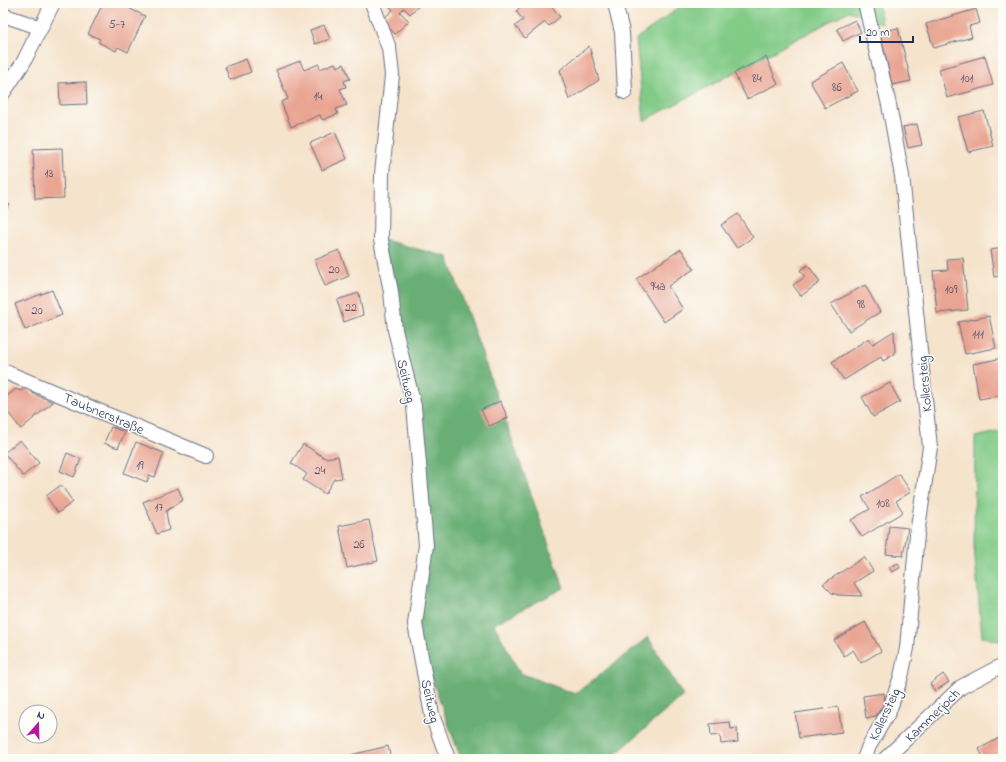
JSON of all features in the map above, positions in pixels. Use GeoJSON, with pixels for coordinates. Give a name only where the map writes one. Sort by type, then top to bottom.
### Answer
{"type":"FeatureCollection","features":[{"type":"Feature","properties":{"kind":"street"},"geometry":{"type":"LineString","coordinates":[[3,93],[22,63],[53,3]]}},
{"type":"Feature","properties":{"kind":"street","name":"Seitweg"},"geometry":{"type":"LineString","coordinates":[[372,3],[389,48],[392,75],[382,174],[381,240],[391,292],[395,330],[414,406],[426,545],[415,624],[432,715],[448,759]]}},
{"type":"Feature","properties":{"kind":"street"},"geometry":{"type":"LineString","coordinates":[[615,3],[622,32],[625,92]]}},
{"type":"Feature","properties":{"kind":"street","name":"Kollersteig"},"geometry":{"type":"LineString","coordinates":[[864,759],[869,746],[889,711],[903,669],[907,648],[918,534],[930,447],[902,176],[889,105],[866,3]]}},
{"type":"Feature","properties":{"kind":"street"},"geometry":{"type":"LineString","coordinates":[[3,15],[41,28]]}},
{"type":"Feature","properties":{"kind":"street","name":"Taubnerstraße"},"geometry":{"type":"LineString","coordinates":[[3,372],[206,456]]}},
{"type":"Feature","properties":{"kind":"street","name":"Kammerjoch"},"geometry":{"type":"LineString","coordinates":[[885,759],[961,687],[1003,665]]}},
{"type":"Feature","properties":{"kind":"green space"},"geometry":{"type":"Polygon","coordinates":[[[685,3],[746,3],[755,8],[764,3],[878,3],[882,23],[849,11],[644,121],[636,39],[685,3]]]}},
{"type":"Feature","properties":{"kind":"green space"},"geometry":{"type":"Polygon","coordinates":[[[380,239],[448,257],[564,588],[494,624],[520,673],[575,694],[648,637],[683,696],[610,759],[461,759],[414,630],[425,557],[411,398],[380,239]]]}},
{"type":"Feature","properties":{"kind":"green space"},"geometry":{"type":"Polygon","coordinates":[[[1003,431],[1003,642],[982,637],[974,547],[975,437],[1003,431]]]}},
{"type":"Feature","properties":{"kind":"building"},"geometry":{"type":"Polygon","coordinates":[[[103,3],[118,3],[145,16],[128,52],[118,47],[116,51],[98,42],[100,39],[88,34],[103,3]]]}},
{"type":"Feature","properties":{"kind":"building"},"geometry":{"type":"Polygon","coordinates":[[[387,3],[422,3],[410,14],[404,8],[400,12],[409,21],[395,34],[382,20],[393,10],[387,3]]]}},
{"type":"Feature","properties":{"kind":"building"},"geometry":{"type":"Polygon","coordinates":[[[525,3],[549,3],[560,17],[549,26],[545,22],[525,38],[515,26],[523,20],[516,11],[525,3]]]}},
{"type":"Feature","properties":{"kind":"building"},"geometry":{"type":"Polygon","coordinates":[[[976,9],[980,23],[969,26],[972,37],[934,48],[926,24],[976,9]]]}},
{"type":"Feature","properties":{"kind":"building"},"geometry":{"type":"Polygon","coordinates":[[[855,20],[861,32],[843,41],[837,29],[855,20]]]}},
{"type":"Feature","properties":{"kind":"building"},"geometry":{"type":"Polygon","coordinates":[[[324,25],[330,39],[315,44],[310,30],[324,25]]]}},
{"type":"Feature","properties":{"kind":"building"},"geometry":{"type":"Polygon","coordinates":[[[898,28],[911,81],[892,85],[880,32],[898,28]]]}},
{"type":"Feature","properties":{"kind":"building"},"geometry":{"type":"Polygon","coordinates":[[[589,46],[599,80],[569,100],[560,70],[589,46]]]}},
{"type":"Feature","properties":{"kind":"building"},"geometry":{"type":"Polygon","coordinates":[[[985,56],[993,85],[947,98],[939,69],[985,56]]]}},
{"type":"Feature","properties":{"kind":"building"},"geometry":{"type":"Polygon","coordinates":[[[766,57],[778,84],[747,99],[734,73],[766,57]]]}},
{"type":"Feature","properties":{"kind":"building"},"geometry":{"type":"Polygon","coordinates":[[[246,59],[251,72],[230,80],[225,67],[246,59]]]}},
{"type":"Feature","properties":{"kind":"building"},"geometry":{"type":"Polygon","coordinates":[[[300,61],[304,70],[319,64],[320,69],[335,63],[337,67],[344,64],[350,79],[344,81],[346,87],[340,89],[347,105],[336,109],[338,114],[322,120],[320,115],[291,127],[281,102],[288,99],[276,70],[300,61]]]}},
{"type":"Feature","properties":{"kind":"building"},"geometry":{"type":"Polygon","coordinates":[[[843,63],[858,91],[825,108],[810,81],[843,63]]]}},
{"type":"Feature","properties":{"kind":"building"},"geometry":{"type":"Polygon","coordinates":[[[86,82],[87,104],[60,105],[59,83],[86,82]]]}},
{"type":"Feature","properties":{"kind":"building"},"geometry":{"type":"Polygon","coordinates":[[[984,111],[993,146],[968,152],[958,117],[984,111]]]}},
{"type":"Feature","properties":{"kind":"building"},"geometry":{"type":"Polygon","coordinates":[[[917,124],[922,145],[908,148],[903,127],[917,124]]]}},
{"type":"Feature","properties":{"kind":"building"},"geometry":{"type":"Polygon","coordinates":[[[335,132],[347,159],[322,170],[310,143],[335,132]]]}},
{"type":"Feature","properties":{"kind":"building"},"geometry":{"type":"Polygon","coordinates":[[[62,148],[64,198],[35,199],[33,149],[62,148]]]}},
{"type":"Feature","properties":{"kind":"building"},"geometry":{"type":"Polygon","coordinates":[[[3,191],[8,196],[4,200],[10,205],[3,213],[3,191]]]}},
{"type":"Feature","properties":{"kind":"building"},"geometry":{"type":"Polygon","coordinates":[[[738,214],[753,237],[737,248],[721,225],[738,214]]]}},
{"type":"Feature","properties":{"kind":"building"},"geometry":{"type":"Polygon","coordinates":[[[1003,248],[1003,275],[994,277],[990,250],[1003,248]]]}},
{"type":"Feature","properties":{"kind":"building"},"geometry":{"type":"Polygon","coordinates":[[[681,249],[694,269],[668,286],[683,309],[664,322],[636,279],[681,249]]]}},
{"type":"Feature","properties":{"kind":"building"},"geometry":{"type":"Polygon","coordinates":[[[339,250],[349,276],[325,286],[315,260],[339,250]]]}},
{"type":"Feature","properties":{"kind":"building"},"geometry":{"type":"Polygon","coordinates":[[[963,258],[968,310],[937,313],[933,271],[948,270],[947,259],[963,258]]]}},
{"type":"Feature","properties":{"kind":"building"},"geometry":{"type":"Polygon","coordinates":[[[808,265],[820,282],[801,296],[793,285],[805,277],[800,270],[808,265]]]}},
{"type":"Feature","properties":{"kind":"building"},"geometry":{"type":"Polygon","coordinates":[[[865,285],[880,312],[849,331],[831,304],[865,285]]]}},
{"type":"Feature","properties":{"kind":"building"},"geometry":{"type":"Polygon","coordinates":[[[52,290],[62,315],[25,330],[15,304],[52,290]]]}},
{"type":"Feature","properties":{"kind":"building"},"geometry":{"type":"Polygon","coordinates":[[[359,293],[363,315],[344,322],[337,300],[359,293]]]}},
{"type":"Feature","properties":{"kind":"building"},"geometry":{"type":"Polygon","coordinates":[[[989,316],[996,348],[965,354],[958,322],[989,316]]]}},
{"type":"Feature","properties":{"kind":"building"},"geometry":{"type":"Polygon","coordinates":[[[894,331],[895,354],[883,361],[881,357],[844,380],[832,362],[869,338],[873,344],[894,331]]]}},
{"type":"Feature","properties":{"kind":"building"},"geometry":{"type":"Polygon","coordinates":[[[1003,358],[1003,395],[979,399],[973,364],[1003,358]]]}},
{"type":"Feature","properties":{"kind":"building"},"geometry":{"type":"Polygon","coordinates":[[[890,383],[900,402],[873,417],[862,397],[890,383]]]}},
{"type":"Feature","properties":{"kind":"building"},"geometry":{"type":"Polygon","coordinates":[[[26,387],[34,394],[53,402],[21,429],[3,406],[3,399],[16,389],[21,391],[26,387]]]}},
{"type":"Feature","properties":{"kind":"building"},"geometry":{"type":"Polygon","coordinates":[[[500,401],[508,418],[489,426],[481,410],[500,401]]]}},
{"type":"Feature","properties":{"kind":"building"},"geometry":{"type":"Polygon","coordinates":[[[111,427],[125,432],[118,448],[104,443],[111,427]]]}},
{"type":"Feature","properties":{"kind":"building"},"geometry":{"type":"Polygon","coordinates":[[[20,440],[39,463],[23,476],[4,453],[20,440]]]}},
{"type":"Feature","properties":{"kind":"building"},"geometry":{"type":"Polygon","coordinates":[[[136,442],[164,453],[155,477],[149,475],[147,482],[124,473],[136,442]]]}},
{"type":"Feature","properties":{"kind":"building"},"geometry":{"type":"Polygon","coordinates":[[[303,444],[325,458],[338,456],[342,478],[334,479],[325,494],[303,480],[307,474],[291,463],[303,444]]]}},
{"type":"Feature","properties":{"kind":"building"},"geometry":{"type":"Polygon","coordinates":[[[67,453],[81,459],[74,477],[60,471],[67,453]]]}},
{"type":"Feature","properties":{"kind":"building"},"geometry":{"type":"Polygon","coordinates":[[[899,474],[911,492],[896,501],[903,512],[862,537],[851,520],[870,509],[862,497],[899,474]]]}},
{"type":"Feature","properties":{"kind":"building"},"geometry":{"type":"Polygon","coordinates":[[[61,485],[73,502],[58,513],[46,496],[61,485]]]}},
{"type":"Feature","properties":{"kind":"building"},"geometry":{"type":"Polygon","coordinates":[[[178,488],[183,500],[166,511],[169,530],[157,534],[143,502],[178,488]]]}},
{"type":"Feature","properties":{"kind":"building"},"geometry":{"type":"Polygon","coordinates":[[[369,520],[378,561],[347,568],[339,526],[369,520]]]}},
{"type":"Feature","properties":{"kind":"building"},"geometry":{"type":"Polygon","coordinates":[[[889,526],[908,528],[903,556],[886,554],[889,526]]]}},
{"type":"Feature","properties":{"kind":"building"},"geometry":{"type":"Polygon","coordinates":[[[864,557],[873,571],[854,583],[862,596],[838,595],[832,593],[823,584],[864,557]]]}},
{"type":"Feature","properties":{"kind":"building"},"geometry":{"type":"Polygon","coordinates":[[[898,563],[900,568],[892,572],[889,567],[898,563]]]}},
{"type":"Feature","properties":{"kind":"building"},"geometry":{"type":"Polygon","coordinates":[[[865,622],[881,651],[861,663],[853,650],[844,656],[834,640],[865,622]]]}},
{"type":"Feature","properties":{"kind":"building"},"geometry":{"type":"Polygon","coordinates":[[[943,674],[949,682],[935,691],[930,684],[943,674]]]}},
{"type":"Feature","properties":{"kind":"building"},"geometry":{"type":"Polygon","coordinates":[[[884,693],[885,702],[876,716],[866,718],[863,696],[884,693]]]}},
{"type":"Feature","properties":{"kind":"building"},"geometry":{"type":"Polygon","coordinates":[[[838,707],[842,732],[799,738],[795,713],[838,707]]]}},
{"type":"Feature","properties":{"kind":"building"},"geometry":{"type":"Polygon","coordinates":[[[730,722],[731,729],[737,728],[738,742],[721,744],[720,735],[711,736],[710,724],[730,722]]]}},
{"type":"Feature","properties":{"kind":"building"},"geometry":{"type":"Polygon","coordinates":[[[1001,737],[1003,741],[1003,759],[984,759],[979,749],[1001,737]]]}},
{"type":"Feature","properties":{"kind":"building"},"geometry":{"type":"Polygon","coordinates":[[[388,746],[391,759],[352,759],[351,755],[388,746]]]}}]}
